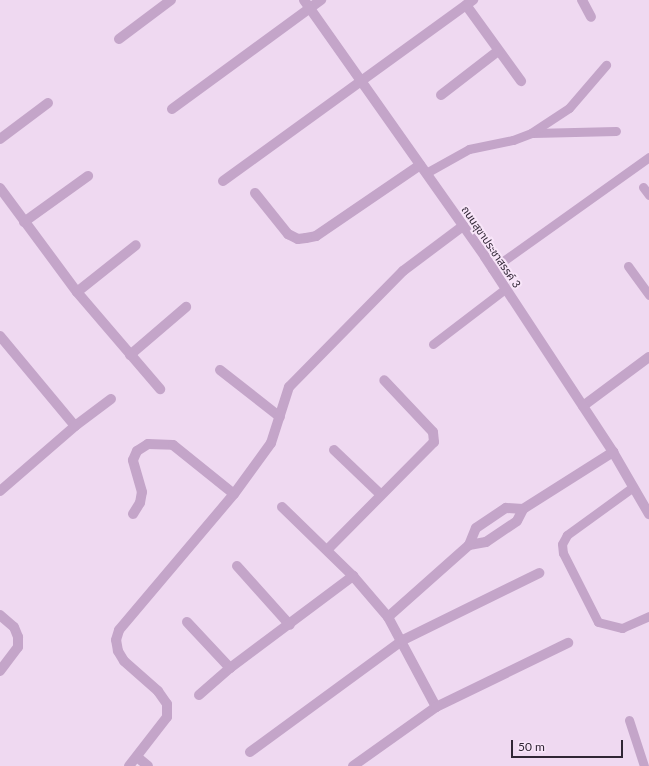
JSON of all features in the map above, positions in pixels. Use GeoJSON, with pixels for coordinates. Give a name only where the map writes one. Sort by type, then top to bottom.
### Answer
{"type":"FeatureCollection","features":[{"type":"Feature","properties":{"kind":"street"},"geometry":{"type":"LineString","coordinates":[[119,39],[171,0]]}},
{"type":"Feature","properties":{"kind":"street"},"geometry":{"type":"LineString","coordinates":[[172,109],[307,4],[321,0]]}},
{"type":"Feature","properties":{"kind":"street"},"geometry":{"type":"LineString","coordinates":[[582,0],[591,17]]}},
{"type":"Feature","properties":{"kind":"street"},"geometry":{"type":"LineString","coordinates":[[223,181],[470,3],[498,51],[521,81]]}},
{"type":"Feature","properties":{"kind":"street","name":"ถนนสุขาประชาสรรค์ 3"},"geometry":{"type":"LineString","coordinates":[[307,4],[492,269],[613,452],[649,514]]}},
{"type":"Feature","properties":{"kind":"street"},"geometry":{"type":"LineString","coordinates":[[441,95],[498,51]]}},
{"type":"Feature","properties":{"kind":"street"},"geometry":{"type":"LineString","coordinates":[[0,139],[48,103]]}},
{"type":"Feature","properties":{"kind":"street"},"geometry":{"type":"LineString","coordinates":[[255,193],[288,234],[298,239],[306,238],[316,236],[420,165]]}},
{"type":"Feature","properties":{"kind":"street"},"geometry":{"type":"LineString","coordinates":[[24,222],[88,176]]}},
{"type":"Feature","properties":{"kind":"street"},"geometry":{"type":"LineString","coordinates":[[0,188],[24,222],[78,292],[160,389]]}},
{"type":"Feature","properties":{"kind":"street"},"geometry":{"type":"LineString","coordinates":[[130,766],[167,717],[166,704],[158,691],[124,661],[118,651],[116,640],[119,630],[234,494],[271,443],[289,387],[403,271],[463,226]]}},
{"type":"Feature","properties":{"kind":"street"},"geometry":{"type":"LineString","coordinates":[[78,292],[136,245]]}},
{"type":"Feature","properties":{"kind":"street"},"geometry":{"type":"LineString","coordinates":[[130,355],[186,307]]}},
{"type":"Feature","properties":{"kind":"street"},"geometry":{"type":"LineString","coordinates":[[0,336],[75,426]]}},
{"type":"Feature","properties":{"kind":"street"},"geometry":{"type":"LineString","coordinates":[[583,406],[647,361]]}},
{"type":"Feature","properties":{"kind":"street"},"geometry":{"type":"LineString","coordinates":[[220,370],[280,417]]}},
{"type":"Feature","properties":{"kind":"street"},"geometry":{"type":"LineString","coordinates":[[327,550],[380,494],[431,447],[436,438],[384,380]]}},
{"type":"Feature","properties":{"kind":"street"},"geometry":{"type":"LineString","coordinates":[[1,488],[75,426],[111,400]]}},
{"type":"Feature","properties":{"kind":"street"},"geometry":{"type":"LineString","coordinates":[[132,514],[140,503],[142,492],[132,460],[137,451],[148,444],[173,445],[234,494]]}},
{"type":"Feature","properties":{"kind":"street"},"geometry":{"type":"LineString","coordinates":[[334,450],[380,494]]}},
{"type":"Feature","properties":{"kind":"street"},"geometry":{"type":"LineString","coordinates":[[469,545],[486,542],[517,521],[523,509],[613,452]]}},
{"type":"Feature","properties":{"kind":"street"},"geometry":{"type":"LineString","coordinates":[[282,507],[353,576],[388,617],[403,640],[436,707]]}},
{"type":"Feature","properties":{"kind":"street"},"geometry":{"type":"LineString","coordinates":[[388,617],[469,545],[476,528],[506,508],[523,509]]}},
{"type":"Feature","properties":{"kind":"street"},"geometry":{"type":"LineString","coordinates":[[237,566],[290,624]]}},
{"type":"Feature","properties":{"kind":"street"},"geometry":{"type":"LineString","coordinates":[[250,752],[403,640],[539,573]]}},
{"type":"Feature","properties":{"kind":"street"},"geometry":{"type":"LineString","coordinates":[[199,695],[230,668],[353,576]]}},
{"type":"Feature","properties":{"kind":"street"},"geometry":{"type":"LineString","coordinates":[[0,615],[14,627],[18,637],[18,647],[0,671]]}},
{"type":"Feature","properties":{"kind":"street"},"geometry":{"type":"LineString","coordinates":[[187,622],[230,668]]}},
{"type":"Feature","properties":{"kind":"street"},"geometry":{"type":"LineString","coordinates":[[353,766],[436,707],[568,643]]}},
{"type":"Feature","properties":{"kind":"street"},"geometry":{"type":"LineString","coordinates":[[137,757],[148,766]]}},
{"type":"Feature","properties":{"kind":"lane"},"geometry":{"type":"LineString","coordinates":[[426,173],[469,149],[513,140],[531,133],[569,108],[606,65]]}},
{"type":"Feature","properties":{"kind":"lane"},"geometry":{"type":"LineString","coordinates":[[531,133],[616,131]]}},
{"type":"Feature","properties":{"kind":"lane"},"geometry":{"type":"LineString","coordinates":[[492,269],[649,157]]}},
{"type":"Feature","properties":{"kind":"lane"},"geometry":{"type":"LineString","coordinates":[[643,187],[649,195]]}},
{"type":"Feature","properties":{"kind":"lane"},"geometry":{"type":"LineString","coordinates":[[628,266],[649,295]]}},
{"type":"Feature","properties":{"kind":"lane"},"geometry":{"type":"LineString","coordinates":[[432,344],[505,289]]}},
{"type":"Feature","properties":{"kind":"lane"},"geometry":{"type":"LineString","coordinates":[[633,487],[567,535],[562,544],[562,553],[598,622],[622,628],[649,616]]}},
{"type":"Feature","properties":{"kind":"lane"},"geometry":{"type":"LineString","coordinates":[[629,720],[644,766]]}}]}
